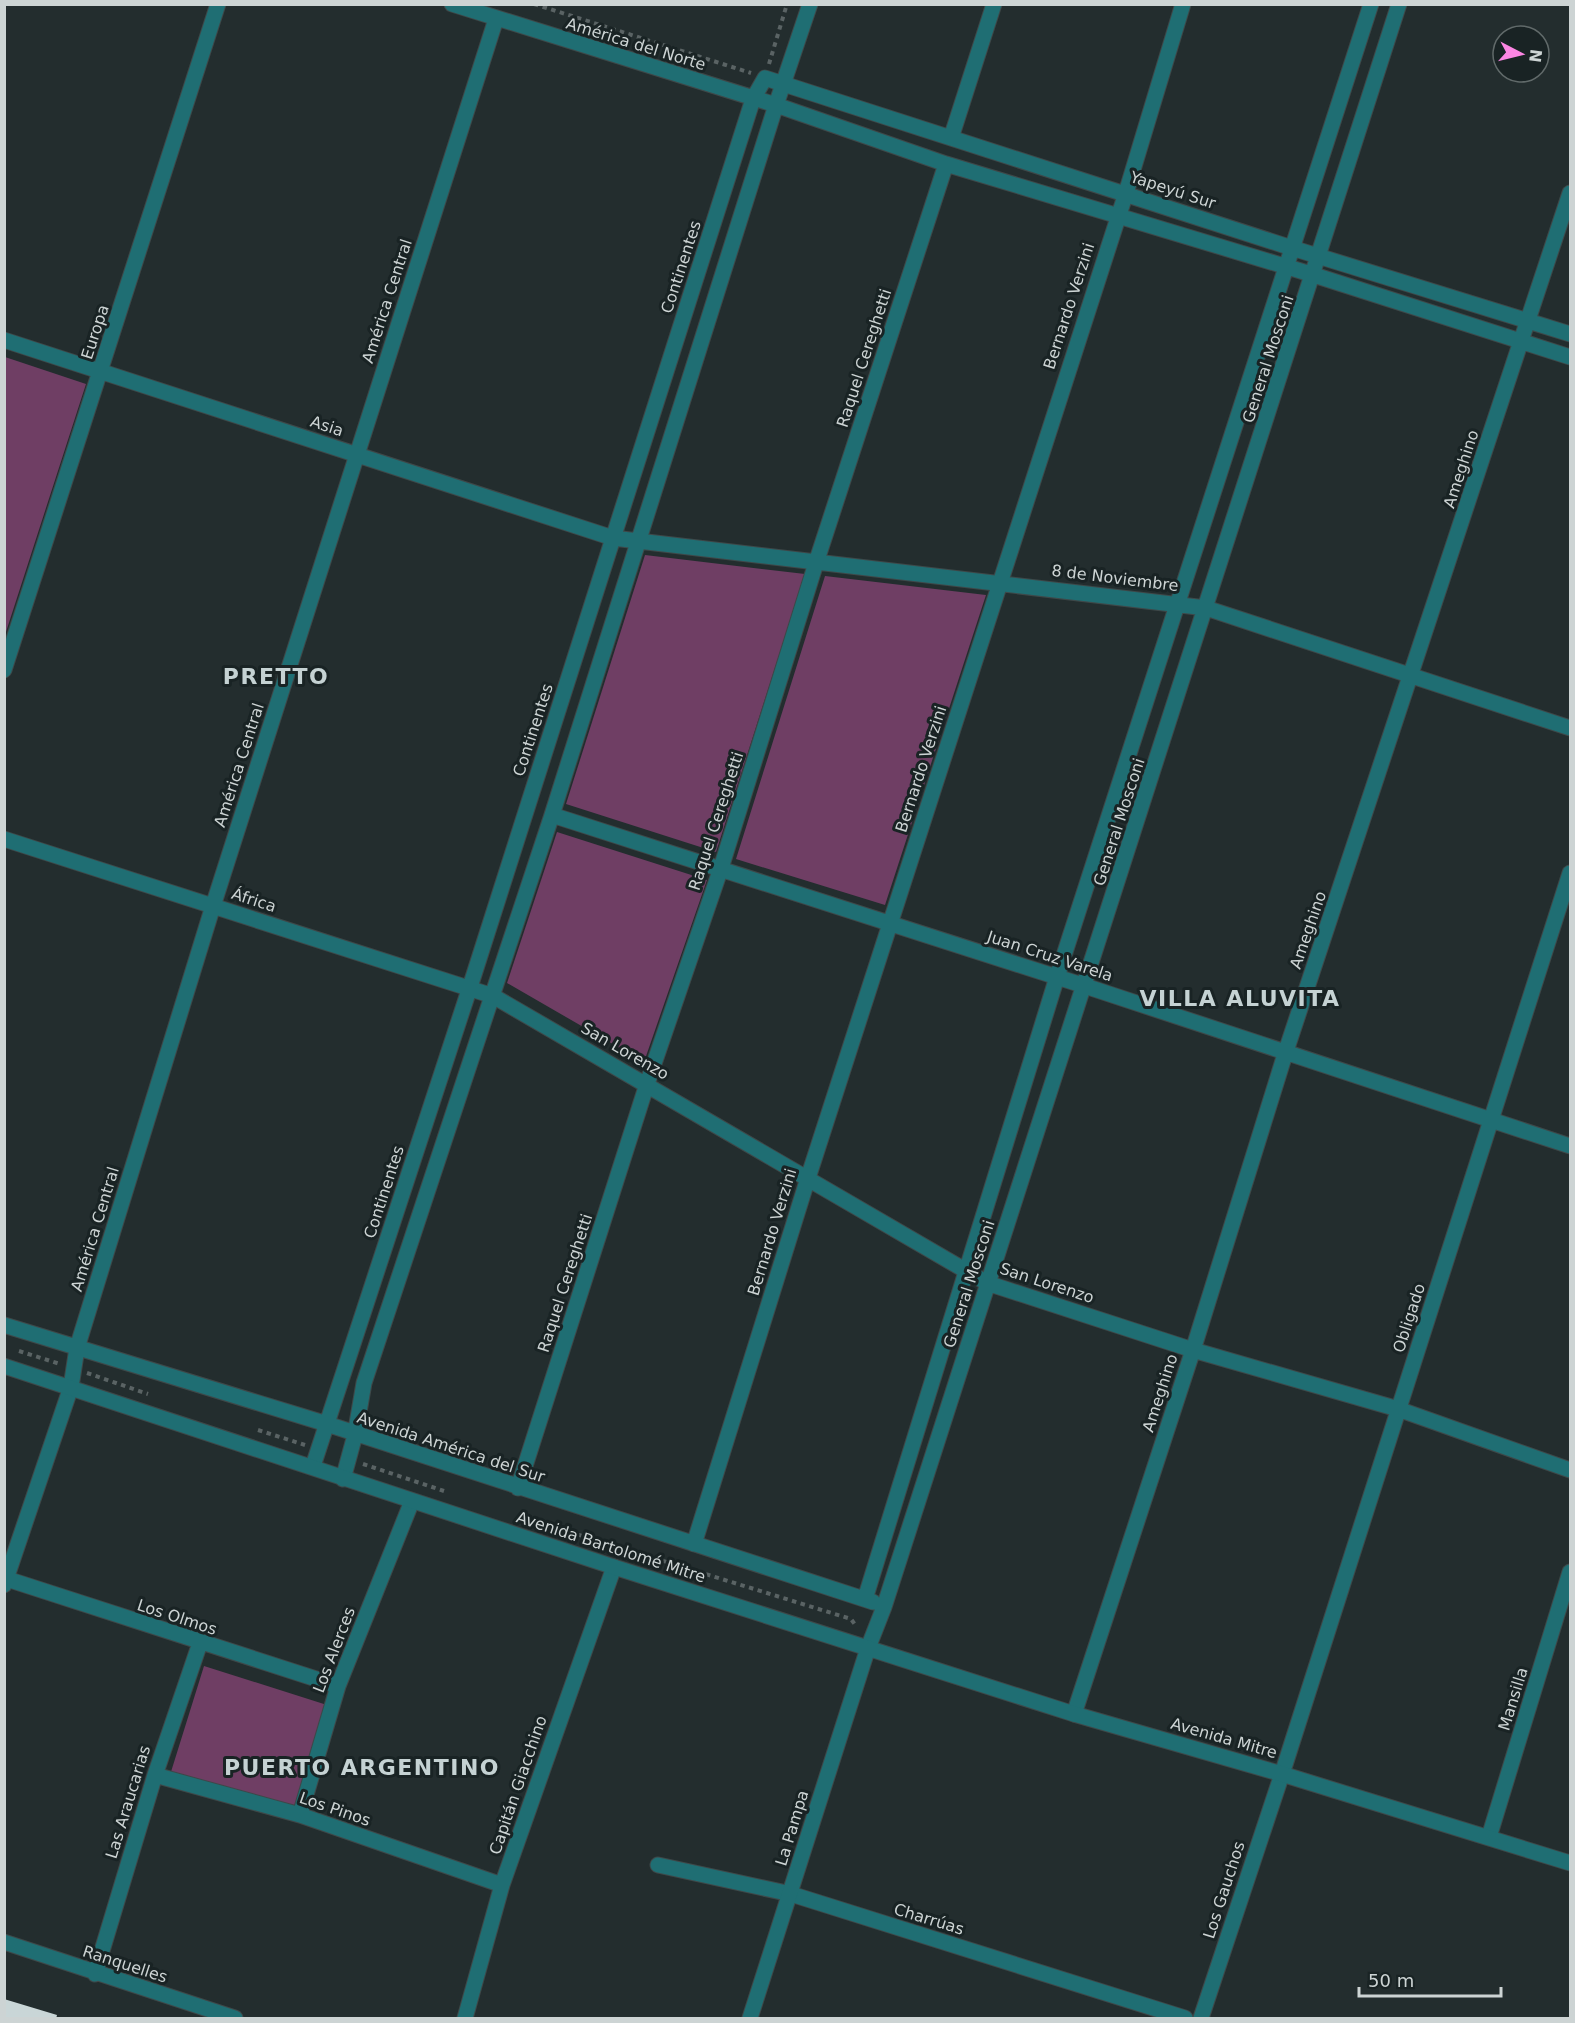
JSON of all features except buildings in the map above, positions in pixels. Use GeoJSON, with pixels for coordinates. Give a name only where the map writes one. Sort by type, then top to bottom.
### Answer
{"type":"FeatureCollection","features":[{"type":"Feature","properties":{"kind":"street","name":"Europa"},"geometry":{"type":"LineString","coordinates":[[4,670],[218,4]]}},
{"type":"Feature","properties":{"kind":"street","name":"América del Norte"},"geometry":{"type":"LineString","coordinates":[[452,4],[776,105]]}},
{"type":"Feature","properties":{"kind":"street"},"geometry":{"type":"LineString","coordinates":[[4,1366],[344,1479],[364,1383],[552,815],[810,4]]}},
{"type":"Feature","properties":{"kind":"street"},"geometry":{"type":"LineString","coordinates":[[951,138],[994,4]]}},
{"type":"Feature","properties":{"kind":"street","name":"Bernardo Verzini"},"geometry":{"type":"LineString","coordinates":[[694,1544],[808,1178],[1126,194],[1183,4]]}},
{"type":"Feature","properties":{"kind":"street","name":"General Mosconi"},"geometry":{"type":"LineString","coordinates":[[864,1599],[1057,977],[1371,4]]}},
{"type":"Feature","properties":{"kind":"street","name":"General Mosconi"},"geometry":{"type":"LineString","coordinates":[[868,1648],[884,1607],[1085,986],[1399,4]]}},
{"type":"Feature","properties":{"kind":"street","name":"América Central"},"geometry":{"type":"LineString","coordinates":[[6,1582],[71,1387],[76,1348],[213,906],[496,19]]}},
{"type":"Feature","properties":{"kind":"street","name":"Yapeyú Sur"},"geometry":{"type":"LineString","coordinates":[[765,78],[1292,248],[1570,334]]}},
{"type":"Feature","properties":{"kind":"street","name":"Continentes"},"geometry":{"type":"LineString","coordinates":[[313,1467],[470,987],[753,99],[765,78]]}},
{"type":"Feature","properties":{"kind":"street"},"geometry":{"type":"LineString","coordinates":[[776,105],[946,164],[1286,268],[1314,274],[1570,357]]}},
{"type":"Feature","properties":{"kind":"street","name":"Raquel Cereghetti"},"geometry":{"type":"LineString","coordinates":[[518,1488],[647,1084],[721,868],[816,563],[946,164]]}},
{"type":"Feature","properties":{"kind":"street","name":"Ameghino"},"geometry":{"type":"LineString","coordinates":[[1074,1714],[1193,1350],[1286,1051],[1412,678],[1570,193]]}},
{"type":"Feature","properties":{"kind":"street","name":"Asia"},"geometry":{"type":"LineString","coordinates":[[4,340],[613,538],[639,541]]}},
{"type":"Feature","properties":{"kind":"street","name":"8 de Noviembre"},"geometry":{"type":"LineString","coordinates":[[639,541],[1206,608],[1412,678],[1570,728]]}},
{"type":"Feature","properties":{"kind":"street","name":"Juan Cruz Varela"},"geometry":{"type":"LineString","coordinates":[[552,815],[1286,1051],[1570,1146]]}},
{"type":"Feature","properties":{"kind":"street","name":"África"},"geometry":{"type":"LineString","coordinates":[[4,839],[493,996]]}},
{"type":"Feature","properties":{"kind":"street","name":"Obligado"},"geometry":{"type":"LineString","coordinates":[[1282,1774],[1570,873]]}},
{"type":"Feature","properties":{"kind":"street","name":"San Lorenzo"},"geometry":{"type":"LineString","coordinates":[[493,996],[808,1178],[964,1272],[987,1283],[1193,1350],[1398,1409],[1570,1470]]}},
{"type":"Feature","properties":{"kind":"street","name":"Avenida América del Sur"},"geometry":{"type":"LineString","coordinates":[[4,1325],[327,1424],[884,1607]]}},
{"type":"Feature","properties":{"kind":"street","name":"Avenida Bartolomé Mitre"},"geometry":{"type":"LineString","coordinates":[[344,1479],[868,1648]]}},
{"type":"Feature","properties":{"kind":"street","name":"Los Alerces"},"geometry":{"type":"LineString","coordinates":[[300,1815],[338,1686],[412,1501]]}},
{"type":"Feature","properties":{"kind":"street","name":"Capitán Giacchino"},"geometry":{"type":"LineString","coordinates":[[465,2019],[502,1885],[614,1567]]}},
{"type":"Feature","properties":{"kind":"street","name":"Mansilla"},"geometry":{"type":"LineString","coordinates":[[1489,1836],[1570,1572]]}},
{"type":"Feature","properties":{"kind":"street","name":"Los Olmos"},"geometry":{"type":"LineString","coordinates":[[6,1582],[338,1686]]}},
{"type":"Feature","properties":{"kind":"street","name":"Las Araucarias"},"geometry":{"type":"LineString","coordinates":[[95,1974],[155,1774],[200,1643]]}},
{"type":"Feature","properties":{"kind":"street","name":"Avenida Mitre"},"geometry":{"type":"LineString","coordinates":[[868,1648],[1074,1714],[1489,1836],[1570,1863]]}},
{"type":"Feature","properties":{"kind":"street","name":"La Pampa"},"geometry":{"type":"LineString","coordinates":[[750,2019],[868,1648]]}},
{"type":"Feature","properties":{"kind":"street","name":"Los Pinos"},"geometry":{"type":"LineString","coordinates":[[155,1774],[300,1815],[502,1885]]}},
{"type":"Feature","properties":{"kind":"street","name":"Los Gauchos"},"geometry":{"type":"LineString","coordinates":[[1201,2019],[1282,1774]]}},
{"type":"Feature","properties":{"kind":"street","name":"Charrúas"},"geometry":{"type":"LineString","coordinates":[[658,1865],[790,1894],[1185,2019]]}},
{"type":"Feature","properties":{"kind":"street","name":"Ranquelles"},"geometry":{"type":"LineString","coordinates":[[4,1942],[235,2019]]}},
{"type":"Feature","properties":{"kind":"path","name":"América del Norte"},"geometry":{"type":"LineString","coordinates":[[534,4],[765,78]]}},
{"type":"Feature","properties":{"kind":"path"},"geometry":{"type":"LineString","coordinates":[[765,78],[787,4]]}},
{"type":"Feature","properties":{"kind":"path"},"geometry":{"type":"LineString","coordinates":[[14,1350],[151,1395]]}},
{"type":"Feature","properties":{"kind":"path"},"geometry":{"type":"LineString","coordinates":[[251,1428],[319,1449]]}},
{"type":"Feature","properties":{"kind":"path"},"geometry":{"type":"LineString","coordinates":[[349,1459],[450,1493]]}},
{"type":"Feature","properties":{"kind":"path"},"geometry":{"type":"LineString","coordinates":[[529,1519],[852,1619],[868,1648]]}},
{"type":"Feature","properties":{"kind":"shaded area"},"geometry":{"type":"Polygon","coordinates":[[[4,357],[86,384],[5,635],[4,357]]]}},
{"type":"Feature","properties":{"kind":"shaded area"},"geometry":{"type":"Polygon","coordinates":[[[645,555],[805,574],[716,852],[566,804],[645,555]]]}},
{"type":"Feature","properties":{"kind":"shaded area"},"geometry":{"type":"Polygon","coordinates":[[[825,576],[986,595],[885,905],[736,859],[825,576]]]}},
{"type":"Feature","properties":{"kind":"shaded area"},"geometry":{"type":"Polygon","coordinates":[[[557,832],[707,880],[644,1062],[507,983],[557,832]]]}},
{"type":"Feature","properties":{"kind":"shaded area"},"geometry":{"type":"Polygon","coordinates":[[[204,1666],[327,1705],[294,1813],[170,1775],[204,1666]]]}},
{"type":"Feature","properties":{"kind":"district","name":"PRETTO"},"geometry":{"type":"Point","coordinates":[276,676]}},
{"type":"Feature","properties":{"kind":"district","name":"VILLA ALUVITA"},"geometry":{"type":"Point","coordinates":[1240,998]}},
{"type":"Feature","properties":{"kind":"district","name":"PUERTO ARGENTINO"},"geometry":{"type":"Point","coordinates":[362,1767]}}]}
